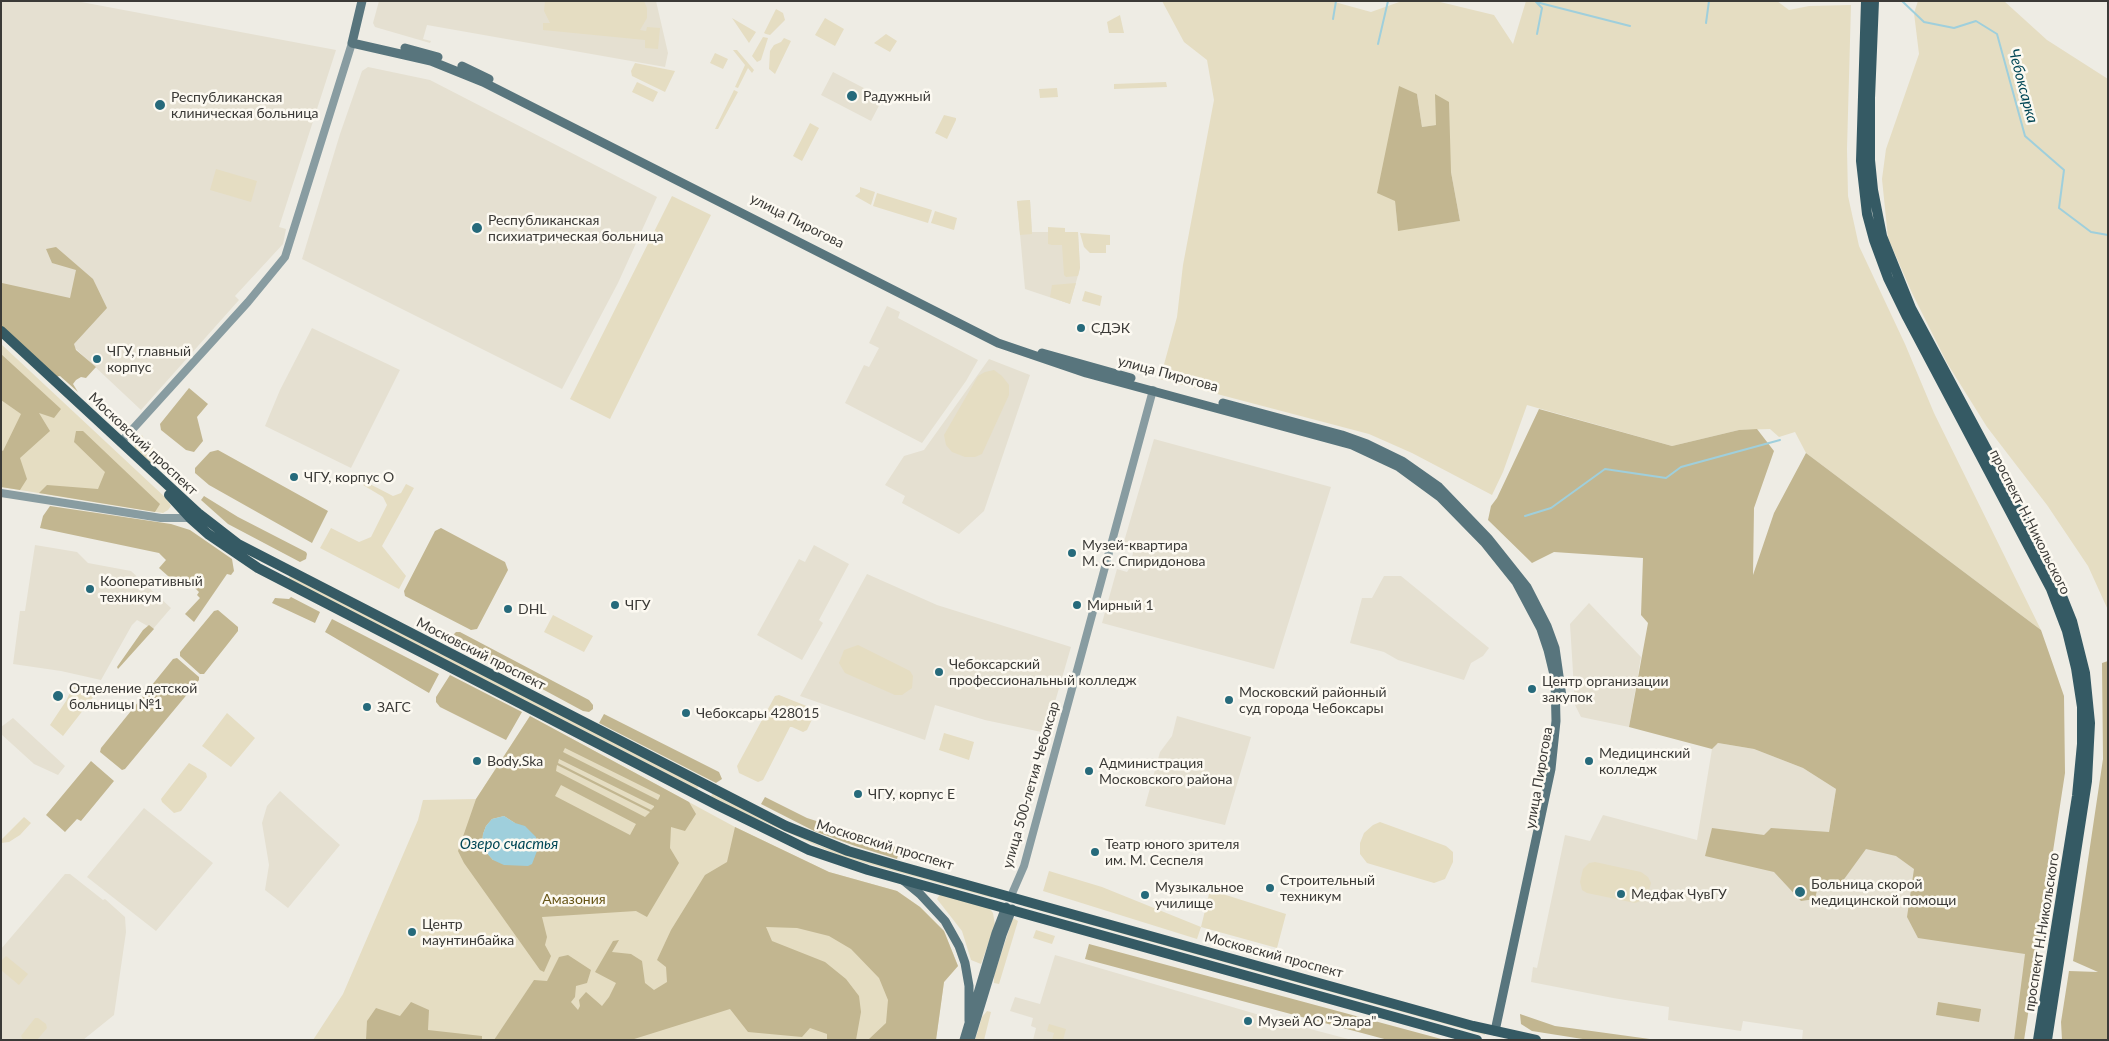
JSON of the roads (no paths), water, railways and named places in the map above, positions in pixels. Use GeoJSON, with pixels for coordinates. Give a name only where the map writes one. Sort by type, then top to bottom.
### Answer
{"type":"FeatureCollection","features":[{"type":"Feature","properties":{"kind":"main road"},"geometry":{"type":"LineString","coordinates":[[353,40],[362,1]]}},
{"type":"Feature","properties":{"kind":"main road"},"geometry":{"type":"LineString","coordinates":[[1866,1],[1866,97]]}},
{"type":"Feature","properties":{"kind":"main road"},"geometry":{"type":"LineString","coordinates":[[1866,97],[1874,1]]}},
{"type":"Feature","properties":{"kind":"main road","name":"улица Пирогова"},"geometry":{"type":"LineString","coordinates":[[353,40],[431,61],[509,92],[895,289],[1014,347],[1086,373],[1156,389],[1352,442],[1366,447],[1442,494],[1507,565],[1544,627],[1558,679],[1560,708],[1557,751],[1506,997],[1496,1036]]}},
{"type":"Feature","properties":{"kind":"main road","name":"проспект Н.Никольского"},"geometry":{"type":"LineString","coordinates":[[1866,97],[1863,180],[1867,214],[1880,258],[1907,317],[2051,589],[2067,631],[2076,668],[2082,707],[2082,744],[2079,779],[2038,1040]]}},
{"type":"Feature","properties":{"kind":"main road","name":"проспект Н.Никольского"},"geometry":{"type":"LineString","coordinates":[[1866,97],[1873,190],[1877,215],[1888,254],[1911,308],[2052,571],[2072,621],[2085,673],[2090,723],[2087,781],[2047,1040]]}},
{"type":"Feature","properties":{"kind":"main road","name":"Московский проспект"},"geometry":{"type":"LineString","coordinates":[[1,331],[121,442],[194,516],[208,534],[246,561],[700,797],[809,850],[859,868],[1009,908],[1477,1040]]}},
{"type":"Feature","properties":{"kind":"main road","name":"Московский проспект"},"geometry":{"type":"LineString","coordinates":[[1,339],[194,516],[252,552],[786,826],[817,840],[899,866],[1014,897],[1496,1036],[1536,1040]]}},
{"type":"Feature","properties":{"kind":"main road"},"geometry":{"type":"LineString","coordinates":[[246,561],[252,552]]}},
{"type":"Feature","properties":{"kind":"main road"},"geometry":{"type":"LineString","coordinates":[[284,582],[284,576],[290,571]]}},
{"type":"Feature","properties":{"kind":"main road"},"geometry":{"type":"LineString","coordinates":[[700,797],[706,786]]}},
{"type":"Feature","properties":{"kind":"main road"},"geometry":{"type":"LineString","coordinates":[[903,880],[933,908],[954,935],[965,963],[969,986],[969,1021]]}},
{"type":"Feature","properties":{"kind":"main road"},"geometry":{"type":"LineString","coordinates":[[964,1040],[996,933],[1014,897]]}},
{"type":"Feature","properties":{"kind":"main road"},"geometry":{"type":"LineString","coordinates":[[970,1040],[1009,908]]}},
{"type":"Feature","properties":{"kind":"street"},"geometry":{"type":"LineString","coordinates":[[121,442],[248,302],[276,270],[284,257],[353,40]]}},
{"type":"Feature","properties":{"kind":"street","name":"улица 500-летия Чебоксар"},"geometry":{"type":"LineString","coordinates":[[1014,897],[1043,805],[1156,389]]}},
{"type":"Feature","properties":{"kind":"street"},"geometry":{"type":"LineString","coordinates":[[1,493],[161,518],[194,516]]}},
{"type":"Feature","properties":{"kind":"water","name":"Озеро счастья"},"geometry":{"type":"Polygon","coordinates":[[[504,816],[515,823],[525,826],[536,837],[537,851],[532,864],[528,866],[504,865],[493,860],[485,851],[482,843],[486,826],[492,819],[504,816]]]}},
{"type":"Feature","properties":{"kind":"waterway"},"geometry":{"type":"LineString","coordinates":[[1333,19],[1336,1]]}},
{"type":"Feature","properties":{"kind":"waterway"},"geometry":{"type":"LineString","coordinates":[[1378,44],[1388,1]]}},
{"type":"Feature","properties":{"kind":"waterway"},"geometry":{"type":"LineString","coordinates":[[1706,23],[1709,1]]}},
{"type":"Feature","properties":{"kind":"waterway","name":"Чебоксарка"},"geometry":{"type":"LineString","coordinates":[[1902,1],[1924,22],[1954,28],[1976,21],[1997,34],[2025,136],[2064,170],[2059,208],[2091,232],[2108,235]]}},
{"type":"Feature","properties":{"kind":"waterway"},"geometry":{"type":"LineString","coordinates":[[1536,2],[1630,26]]}},
{"type":"Feature","properties":{"kind":"waterway"},"geometry":{"type":"LineString","coordinates":[[1537,3],[1542,8],[1537,34]]}},
{"type":"Feature","properties":{"kind":"waterway"},"geometry":{"type":"LineString","coordinates":[[1525,516],[1551,508],[1605,469],[1666,478],[1681,467],[1780,440]]}},
{"type":"Feature","properties":{"kind":"place","name":"Радужный"},"geometry":{"type":"Point","coordinates":[852,96]}},
{"type":"Feature","properties":{"kind":"place","name":"Республиканская клиническая больница"},"geometry":{"type":"Point","coordinates":[160,105]}},
{"type":"Feature","properties":{"kind":"place","name":"Республиканская психиатрическая больница"},"geometry":{"type":"Point","coordinates":[477,228]}},
{"type":"Feature","properties":{"kind":"place","name":"СДЭК"},"geometry":{"type":"Point","coordinates":[1081,328]}},
{"type":"Feature","properties":{"kind":"place","name":"ЧГУ, главный корпус"},"geometry":{"type":"Point","coordinates":[97,359]}},
{"type":"Feature","properties":{"kind":"place","name":"ЧГУ, корпус О"},"geometry":{"type":"Point","coordinates":[294,477]}},
{"type":"Feature","properties":{"kind":"place","name":"Музей-квартира М. С. Спиридонова"},"geometry":{"type":"Point","coordinates":[1072,553]}},
{"type":"Feature","properties":{"kind":"place","name":"Кооперативный техникум"},"geometry":{"type":"Point","coordinates":[90,589]}},
{"type":"Feature","properties":{"kind":"place","name":"ЧГУ"},"geometry":{"type":"Point","coordinates":[615,605]}},
{"type":"Feature","properties":{"kind":"place","name":"Мирный 1"},"geometry":{"type":"Point","coordinates":[1077,605]}},
{"type":"Feature","properties":{"kind":"place","name":"DHL"},"geometry":{"type":"Point","coordinates":[508,609]}},
{"type":"Feature","properties":{"kind":"place","name":"Чебоксарский профессиональный колледж"},"geometry":{"type":"Point","coordinates":[939,672]}},
{"type":"Feature","properties":{"kind":"place","name":"Центр организации закупок"},"geometry":{"type":"Point","coordinates":[1532,689]}},
{"type":"Feature","properties":{"kind":"place","name":"Отделение детской больницы №1"},"geometry":{"type":"Point","coordinates":[58,696]}},
{"type":"Feature","properties":{"kind":"place","name":"Московский районный суд города Чебоксары"},"geometry":{"type":"Point","coordinates":[1229,700]}},
{"type":"Feature","properties":{"kind":"place","name":"ЗАГС"},"geometry":{"type":"Point","coordinates":[367,707]}},
{"type":"Feature","properties":{"kind":"place","name":"Чебоксары 428015"},"geometry":{"type":"Point","coordinates":[686,713]}},
{"type":"Feature","properties":{"kind":"place","name":"Body.Ska"},"geometry":{"type":"Point","coordinates":[477,761]}},
{"type":"Feature","properties":{"kind":"place","name":"Медицинский колледж"},"geometry":{"type":"Point","coordinates":[1589,761]}},
{"type":"Feature","properties":{"kind":"place","name":"Администрация Московского района"},"geometry":{"type":"Point","coordinates":[1089,771]}},
{"type":"Feature","properties":{"kind":"place","name":"ЧГУ, корпус Е"},"geometry":{"type":"Point","coordinates":[858,794]}},
{"type":"Feature","properties":{"kind":"place","name":"Театр юного зрителя им. М. Сеспеля"},"geometry":{"type":"Point","coordinates":[1095,852]}},
{"type":"Feature","properties":{"kind":"place","name":"Строительный техникум"},"geometry":{"type":"Point","coordinates":[1270,888]}},
{"type":"Feature","properties":{"kind":"place","name":"Больница скорой медицинской помощи"},"geometry":{"type":"Point","coordinates":[1800,892]}},
{"type":"Feature","properties":{"kind":"place","name":"Медфак ЧувГУ"},"geometry":{"type":"Point","coordinates":[1621,894]}},
{"type":"Feature","properties":{"kind":"place","name":"Музыкальное училище"},"geometry":{"type":"Point","coordinates":[1145,895]}},
{"type":"Feature","properties":{"kind":"place","name":"Центр маунтинбайка"},"geometry":{"type":"Point","coordinates":[412,932]}},
{"type":"Feature","properties":{"kind":"place","name":"Музей АО \"Элара\""},"geometry":{"type":"Point","coordinates":[1248,1021]}},
{"type":"Feature","properties":{"kind":"park label","name":"Амазония"},"geometry":{"type":"Point","coordinates":[574,899]}}]}
